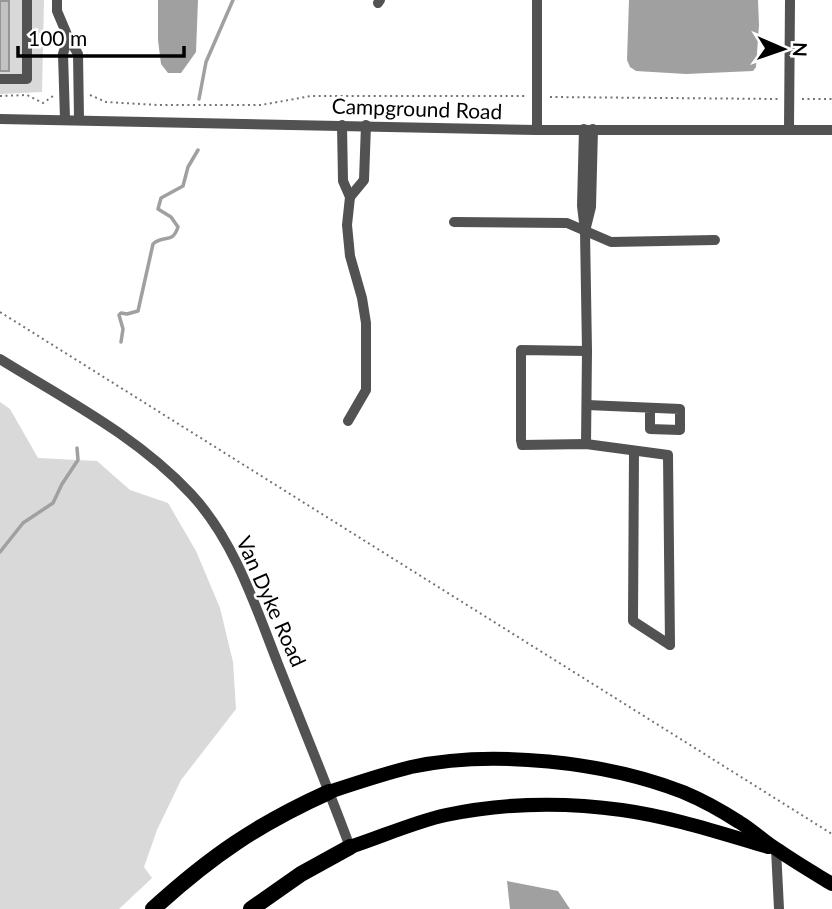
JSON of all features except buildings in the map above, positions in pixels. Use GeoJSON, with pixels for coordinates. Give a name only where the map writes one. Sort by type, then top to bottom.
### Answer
{"type":"FeatureCollection","features":[{"type":"Feature","properties":{"kind":"highway"},"geometry":{"type":"LineString","coordinates":[[153,909],[229,846],[282,814],[329,792]]}},
{"type":"Feature","properties":{"kind":"highway"},"geometry":{"type":"LineString","coordinates":[[251,909],[301,874],[349,847]]}},
{"type":"Feature","properties":{"kind":"main road"},"geometry":{"type":"LineString","coordinates":[[329,792],[386,774],[443,762],[506,760],[568,764],[622,774],[683,792],[740,822],[776,849],[832,884]]}},
{"type":"Feature","properties":{"kind":"main road"},"geometry":{"type":"LineString","coordinates":[[349,847],[445,816],[502,808],[561,805],[623,810],[688,824],[776,849]]}},
{"type":"Feature","properties":{"kind":"street"},"geometry":{"type":"LineString","coordinates":[[0,79],[27,79],[27,0]]}},
{"type":"Feature","properties":{"kind":"street"},"geometry":{"type":"LineString","coordinates":[[57,0],[57,11],[78,54],[79,119]]}},
{"type":"Feature","properties":{"kind":"street"},"geometry":{"type":"LineString","coordinates":[[537,0],[541,97],[537,130]]}},
{"type":"Feature","properties":{"kind":"street"},"geometry":{"type":"LineString","coordinates":[[789,129],[790,0]]}},
{"type":"Feature","properties":{"kind":"street"},"geometry":{"type":"LineString","coordinates":[[65,119],[63,54],[68,37]]}},
{"type":"Feature","properties":{"kind":"street"},"geometry":{"type":"LineString","coordinates":[[64,82],[78,82]]}},
{"type":"Feature","properties":{"kind":"street","name":"Campground Road"},"geometry":{"type":"LineString","coordinates":[[0,119],[537,130],[832,130]]}},
{"type":"Feature","properties":{"kind":"street"},"geometry":{"type":"LineString","coordinates":[[342,125],[343,181],[350,197],[347,225],[350,256],[366,323],[366,390],[348,421]]}},
{"type":"Feature","properties":{"kind":"street"},"geometry":{"type":"LineString","coordinates":[[350,197],[364,180],[366,125]]}},
{"type":"Feature","properties":{"kind":"street"},"geometry":{"type":"LineString","coordinates":[[586,444],[585,231],[582,206],[588,129]]}},
{"type":"Feature","properties":{"kind":"street"},"geometry":{"type":"LineString","coordinates":[[454,222],[567,223],[611,242],[715,240]]}},
{"type":"Feature","properties":{"kind":"street"},"geometry":{"type":"LineString","coordinates":[[587,351],[521,350],[520,440],[522,445],[586,444],[628,447],[634,451],[668,454],[670,645],[634,621],[634,451]]}},
{"type":"Feature","properties":{"kind":"street","name":"Van Dyke Road"},"geometry":{"type":"LineString","coordinates":[[0,359],[150,455],[192,495],[217,529],[241,572],[349,847]]}},
{"type":"Feature","properties":{"kind":"street"},"geometry":{"type":"LineString","coordinates":[[587,405],[650,408]]}},
{"type":"Feature","properties":{"kind":"street"},"geometry":{"type":"LineString","coordinates":[[776,849],[778,908]]}},
{"type":"Feature","properties":{"kind":"path"},"geometry":{"type":"LineString","coordinates":[[0,96],[27,95],[43,103],[52,96],[64,96]]}},
{"type":"Feature","properties":{"kind":"path"},"geometry":{"type":"LineString","coordinates":[[79,95],[92,95],[106,102],[158,105],[261,105],[310,96],[782,99]]}},
{"type":"Feature","properties":{"kind":"path"},"geometry":{"type":"LineString","coordinates":[[797,99],[832,99]]}},
{"type":"Feature","properties":{"kind":"path"},"geometry":{"type":"LineString","coordinates":[[0,312],[832,834]]}},
{"type":"Feature","properties":{"kind":"shaded area"},"geometry":{"type":"Polygon","coordinates":[[[0,0],[44,0],[42,92],[0,94],[0,0]]]}},
{"type":"Feature","properties":{"kind":"shaded area"},"geometry":{"type":"Polygon","coordinates":[[[158,0],[198,0],[196,52],[181,73],[168,73],[161,64],[158,0]]]}},
{"type":"Feature","properties":{"kind":"shaded area"},"geometry":{"type":"Polygon","coordinates":[[[629,0],[758,0],[756,67],[753,71],[686,74],[636,71],[630,67],[627,60],[629,0]]]}},
{"type":"Feature","properties":{"kind":"shaded area"},"geometry":{"type":"Polygon","coordinates":[[[0,402],[10,409],[38,458],[97,461],[130,490],[168,503],[196,551],[220,608],[233,662],[236,709],[181,780],[157,830],[144,867],[152,878],[119,909],[0,909],[0,402]]]}},
{"type":"Feature","properties":{"kind":"shaded area"},"geometry":{"type":"Polygon","coordinates":[[[507,881],[558,891],[570,909],[510,909],[507,881]]]}},
{"type":"Feature","properties":{"kind":"waterway"},"geometry":{"type":"LineString","coordinates":[[199,99],[206,62],[233,0]]}},
{"type":"Feature","properties":{"kind":"waterway"},"geometry":{"type":"LineString","coordinates":[[121,342],[123,329],[119,315],[138,311],[153,244],[173,236],[178,227],[171,217],[158,209],[161,198],[183,186],[188,167],[198,150]]}},
{"type":"Feature","properties":{"kind":"waterway"},"geometry":{"type":"LineString","coordinates":[[0,552],[23,523],[53,503],[78,460],[77,448]]}}]}
